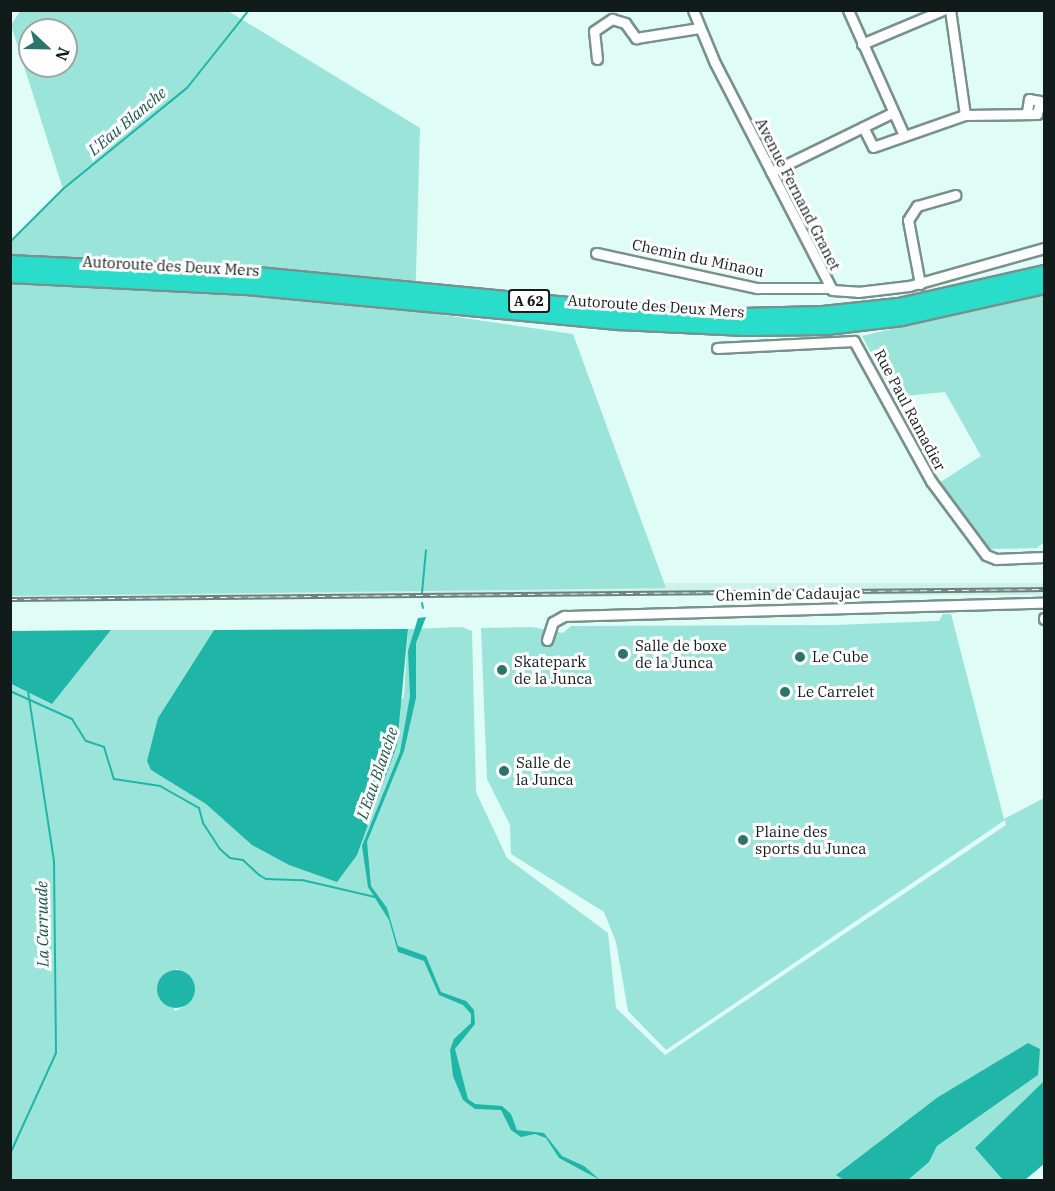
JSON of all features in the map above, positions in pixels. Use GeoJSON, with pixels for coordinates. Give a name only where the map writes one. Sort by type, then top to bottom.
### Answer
{"type":"FeatureCollection","features":[{"type":"Feature","properties":{"kind":"highway","name":"Autoroute des Deux Mers"},"geometry":{"type":"LineString","coordinates":[[10,263],[248,274],[620,310],[742,316],[823,314],[900,306],[1044,273]]}},
{"type":"Feature","properties":{"kind":"highway","name":"Autoroute des Deux Mers"},"geometry":{"type":"LineString","coordinates":[[10,275],[247,286],[620,322],[745,328],[827,327],[902,318],[1044,286]]}},
{"type":"Feature","properties":{"kind":"street","name":"Avenue Fernand Granet"},"geometry":{"type":"LineString","coordinates":[[693,10],[699,28],[829,288],[858,292],[920,284],[1044,248]]}},
{"type":"Feature","properties":{"kind":"street"},"geometry":{"type":"LineString","coordinates":[[848,10],[892,113],[904,135]]}},
{"type":"Feature","properties":{"kind":"street"},"geometry":{"type":"LineString","coordinates":[[862,44],[943,10]]}},
{"type":"Feature","properties":{"kind":"street"},"geometry":{"type":"LineString","coordinates":[[950,10],[965,115]]}},
{"type":"Feature","properties":{"kind":"street"},"geometry":{"type":"LineString","coordinates":[[597,59],[594,31],[612,19],[625,23],[636,38],[699,28]]}},
{"type":"Feature","properties":{"kind":"street"},"geometry":{"type":"LineString","coordinates":[[863,127],[873,147],[965,115],[1027,112]]}},
{"type":"Feature","properties":{"kind":"street"},"geometry":{"type":"LineString","coordinates":[[771,172],[892,113]]}},
{"type":"Feature","properties":{"kind":"street"},"geometry":{"type":"LineString","coordinates":[[920,284],[908,220],[917,206],[956,195]]}},
{"type":"Feature","properties":{"kind":"street","name":"Chemin du Minaou"},"geometry":{"type":"LineString","coordinates":[[596,253],[758,288],[829,288]]}},
{"type":"Feature","properties":{"kind":"street","name":"Rue Paul Ramadier"},"geometry":{"type":"LineString","coordinates":[[717,348],[854,341],[936,489],[986,555],[996,559],[1044,557]]}},
{"type":"Feature","properties":{"kind":"street","name":"Chemin de Cadaujac"},"geometry":{"type":"LineString","coordinates":[[547,640],[553,622],[568,616],[1044,603]]}},
{"type":"Feature","properties":{"kind":"shaded area"},"geometry":{"type":"Polygon","coordinates":[[[21,10],[228,11],[420,128],[415,311],[573,334],[666,588],[11,596],[11,242],[63,189],[28,78],[78,78],[78,18],[18,18],[18,47],[11,25],[21,10]]]}},
{"type":"Feature","properties":{"kind":"shaded area"},"geometry":{"type":"Polygon","coordinates":[[[1044,293],[1044,542],[1037,548],[987,549],[939,483],[981,456],[945,392],[895,397],[862,336],[1044,293]]]}},
{"type":"Feature","properties":{"kind":"shaded area"},"geometry":{"type":"Polygon","coordinates":[[[10,583],[1044,583],[1044,595],[10,595],[10,583]]]}},
{"type":"Feature","properties":{"kind":"shaded area"},"geometry":{"type":"Polygon","coordinates":[[[943,614],[951,614],[1004,819],[1044,798],[1044,1081],[976,1148],[1003,1180],[908,1180],[929,1162],[937,1146],[1038,1075],[1028,1043],[938,1097],[837,1175],[844,1180],[11,1180],[10,684],[52,704],[111,630],[214,630],[158,718],[151,770],[206,804],[253,845],[404,697],[408,629],[462,627],[472,631],[476,792],[507,858],[608,933],[616,1008],[665,1055],[1006,825],[1005,820],[666,1050],[628,1011],[616,942],[604,912],[511,854],[510,825],[487,779],[481,628],[532,627],[563,633],[571,626],[835,625],[939,621],[943,614]],[[178,969],[167,972],[159,982],[175,1011],[185,1006],[193,994],[194,982],[178,969]]]}},
{"type":"Feature","properties":{"kind":"water"},"geometry":{"type":"Polygon","coordinates":[[[426,617],[416,643],[416,698],[404,751],[367,842],[371,886],[387,908],[398,946],[426,956],[441,992],[466,1001],[474,1010],[475,1024],[455,1049],[468,1099],[475,1104],[502,1106],[511,1114],[517,1130],[544,1133],[562,1156],[584,1166],[600,1180],[559,1158],[546,1138],[535,1134],[521,1137],[511,1130],[501,1110],[475,1109],[463,1100],[453,1076],[450,1050],[454,1039],[471,1023],[471,1014],[463,1005],[439,995],[424,961],[398,952],[389,920],[368,887],[362,846],[400,752],[410,696],[408,651],[418,618],[426,617]]]}},
{"type":"Feature","properties":{"kind":"water"},"geometry":{"type":"Polygon","coordinates":[[[408,629],[397,745],[357,855],[337,882],[289,865],[252,845],[206,804],[151,770],[147,761],[158,718],[214,630],[408,629]]]}},
{"type":"Feature","properties":{"kind":"water"},"geometry":{"type":"Polygon","coordinates":[[[111,630],[52,704],[11,684],[11,631],[111,630]]]}},
{"type":"Feature","properties":{"kind":"water"},"geometry":{"type":"Polygon","coordinates":[[[176,970],[189,976],[195,989],[189,1002],[176,1008],[163,1002],[157,989],[163,976],[176,970]]]}},
{"type":"Feature","properties":{"kind":"water"},"geometry":{"type":"Polygon","coordinates":[[[1028,1043],[1040,1049],[1038,1075],[937,1146],[929,1162],[908,1180],[844,1180],[836,1175],[938,1097],[1028,1043]]]}},
{"type":"Feature","properties":{"kind":"water"},"geometry":{"type":"Polygon","coordinates":[[[1044,1081],[1044,1164],[1025,1180],[1003,1180],[975,1148],[1044,1081]]]}},
{"type":"Feature","properties":{"kind":"waterway","name":"L'Eau Blanche"},"geometry":{"type":"LineString","coordinates":[[10,242],[63,189],[187,88],[249,10]]}},
{"type":"Feature","properties":{"kind":"waterway","name":"L'Eau Blanche"},"geometry":{"type":"LineString","coordinates":[[422,593],[426,550]]}},
{"type":"Feature","properties":{"kind":"waterway","name":"L'Eau Blanche"},"geometry":{"type":"LineString","coordinates":[[422,603],[423,608]]}},
{"type":"Feature","properties":{"kind":"waterway","name":"L'Eau Blanche"},"geometry":{"type":"LineString","coordinates":[[10,691],[72,719],[86,741],[104,747],[114,779],[160,786],[199,808],[203,823],[220,849],[230,858],[243,860],[266,879],[302,880],[375,897]]}},
{"type":"Feature","properties":{"kind":"waterway","name":"La Carruade"},"geometry":{"type":"LineString","coordinates":[[10,1154],[56,1053],[54,861],[28,692]]}},
{"type":"Feature","properties":{"kind":"railway"},"geometry":{"type":"LineString","coordinates":[[10,599],[1044,589]]}},
{"type":"Feature","properties":{"kind":"place","name":"Salle de boxe de la Junca"},"geometry":{"type":"Point","coordinates":[623,654]}},
{"type":"Feature","properties":{"kind":"place","name":"Le Cube"},"geometry":{"type":"Point","coordinates":[800,657]}},
{"type":"Feature","properties":{"kind":"place","name":"Skatepark de la Junca"},"geometry":{"type":"Point","coordinates":[502,670]}},
{"type":"Feature","properties":{"kind":"place","name":"Le Carrelet"},"geometry":{"type":"Point","coordinates":[785,692]}},
{"type":"Feature","properties":{"kind":"place","name":"Salle de la Junca"},"geometry":{"type":"Point","coordinates":[504,771]}},
{"type":"Feature","properties":{"kind":"place","name":"Plaine des sports du Junca"},"geometry":{"type":"Point","coordinates":[743,840]}}]}
